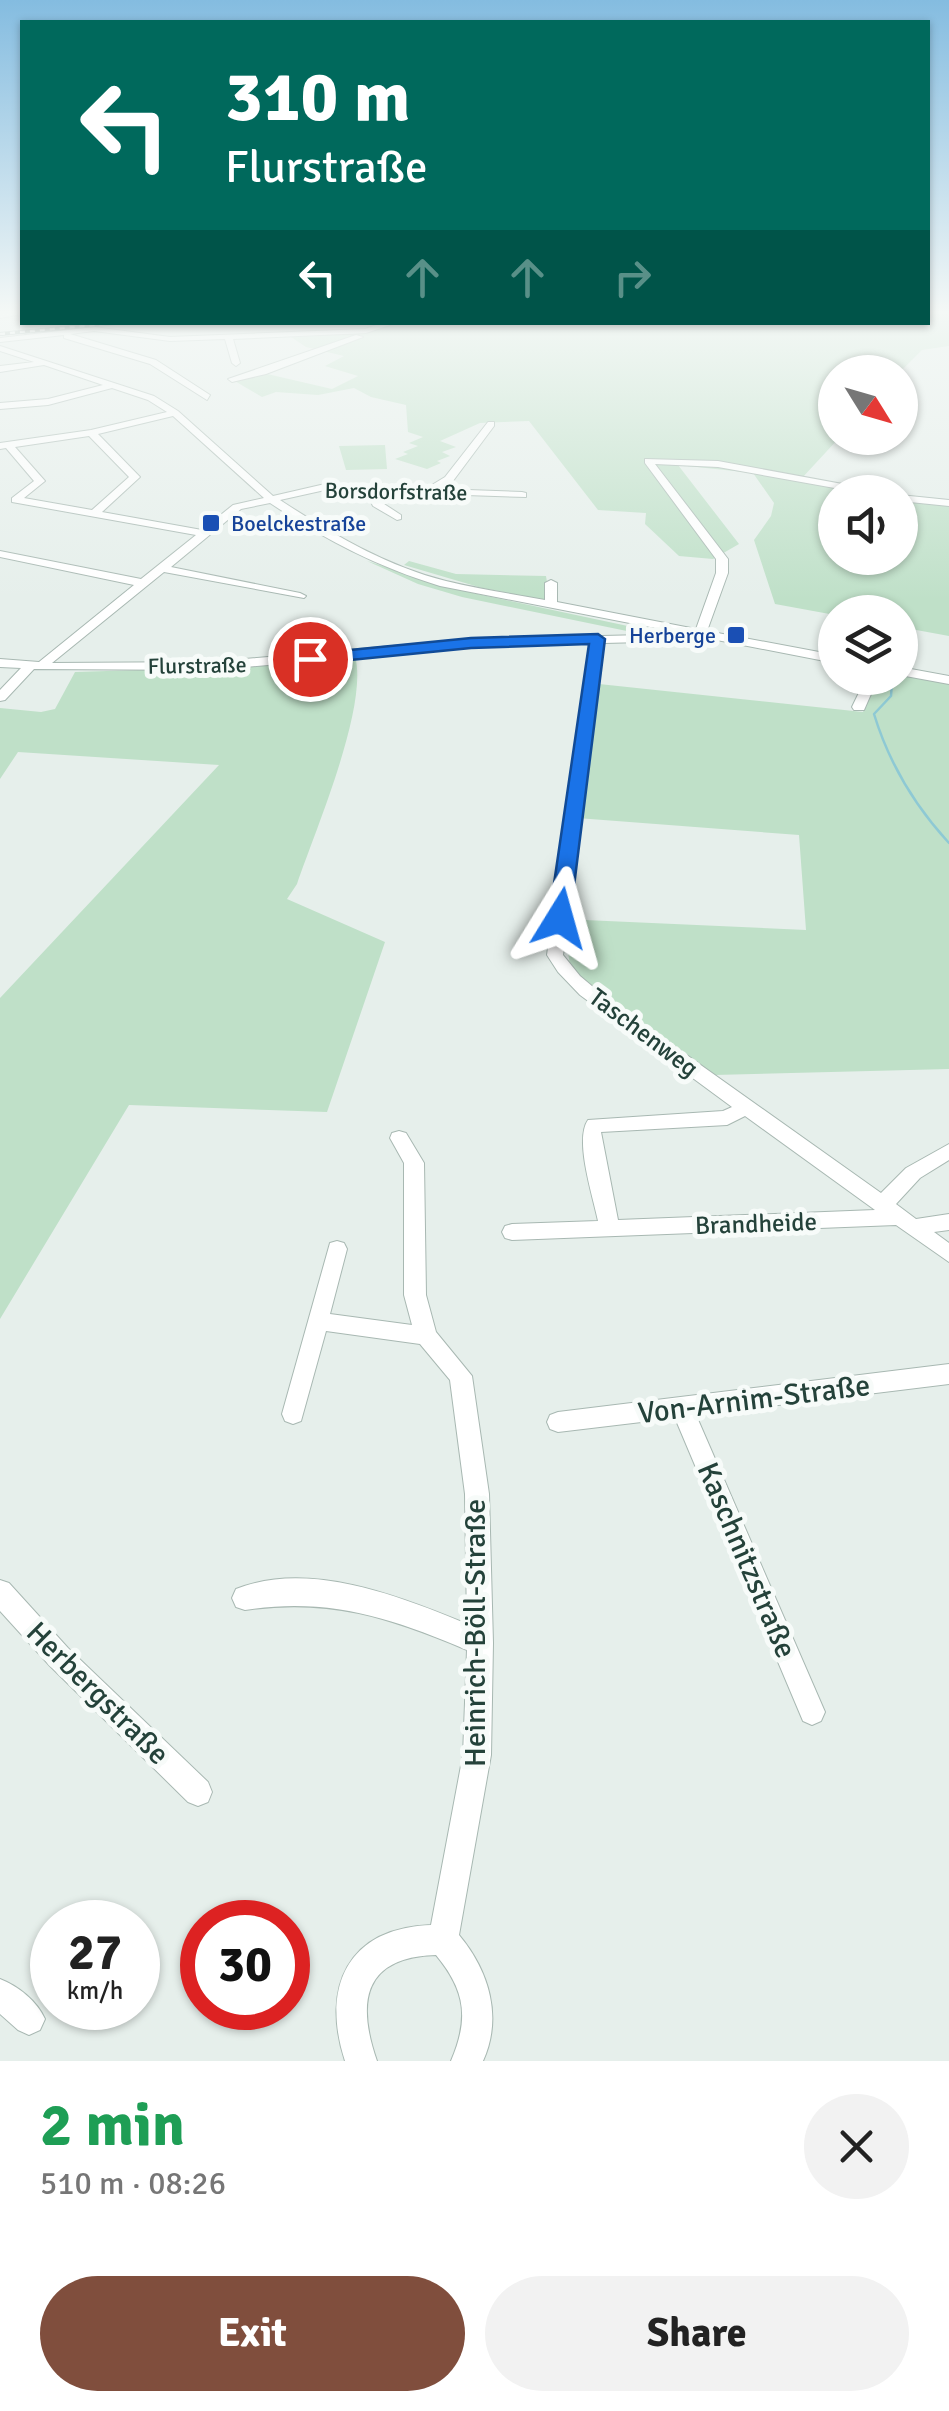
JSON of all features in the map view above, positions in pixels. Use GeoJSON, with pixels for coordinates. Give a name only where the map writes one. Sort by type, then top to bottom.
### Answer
{"type":"FeatureCollection","features":[{"type":"Feature","properties":{"kind":"street"},"geometry":{"type":"LineString","coordinates":[[166,407],[270,499],[327,536],[397,568],[444,584],[818,656]]}},
{"type":"Feature","properties":{"kind":"street"},"geometry":{"type":"LineString","coordinates":[[4,445],[91,433],[175,413]]}},
{"type":"Feature","properties":{"kind":"street"},"geometry":{"type":"LineString","coordinates":[[431,490],[449,479],[491,424]]}},
{"type":"Feature","properties":{"kind":"street"},"geometry":{"type":"LineString","coordinates":[[91,433],[136,477],[94,514]]}},
{"type":"Feature","properties":{"kind":"street"},"geometry":{"type":"LineString","coordinates":[[4,445],[40,481],[16,500],[203,533]]}},
{"type":"Feature","properties":{"kind":"street"},"geometry":{"type":"LineString","coordinates":[[696,633],[722,573],[722,559],[648,461],[718,464],[818,482]]}},
{"type":"Feature","properties":{"kind":"street","name":"Borsdorfstraße"},"geometry":{"type":"LineString","coordinates":[[270,499],[325,487],[522,495]]}},
{"type":"Feature","properties":{"kind":"street"},"geometry":{"type":"LineString","coordinates":[[370,489],[377,504],[396,517]]}},
{"type":"Feature","properties":{"kind":"street"},"geometry":{"type":"LineString","coordinates":[[0,697],[237,507],[270,499]]}},
{"type":"Feature","properties":{"kind":"street"},"geometry":{"type":"LineString","coordinates":[[918,500],[949,503]]}},
{"type":"Feature","properties":{"kind":"street"},"geometry":{"type":"LineString","coordinates":[[3,556],[142,583]]}},
{"type":"Feature","properties":{"kind":"street"},"geometry":{"type":"LineString","coordinates":[[161,568],[300,596]]}},
{"type":"Feature","properties":{"kind":"street"},"geometry":{"type":"LineString","coordinates":[[551,606],[552,583]]}},
{"type":"Feature","properties":{"kind":"street","name":"Flurstraße"},"geometry":{"type":"LineString","coordinates":[[0,662],[54,667],[263,664],[532,640],[673,639],[696,633]]}},
{"type":"Feature","properties":{"kind":"street","name":"Taschenweg"},"geometry":{"type":"LineString","coordinates":[[598,639],[555,955],[589,992],[949,1254]]}},
{"type":"Feature","properties":{"kind":"street"},"geometry":{"type":"LineString","coordinates":[[918,674],[949,680]]}},
{"type":"Feature","properties":{"kind":"street"},"geometry":{"type":"LineString","coordinates":[[860,707],[865,695]]}},
{"type":"Feature","properties":{"kind":"street"},"geometry":{"type":"LineString","coordinates":[[610,1228],[592,1144],[591,1130],[595,1125],[727,1118],[744,1108]]}},
{"type":"Feature","properties":{"kind":"street","name":"Heinrich-Böll-Straße"},"geometry":{"type":"LineString","coordinates":[[399,1138],[414,1163],[415,1295],[426,1336],[461,1376],[477,1494],[477,1755],[443,1940]]}},
{"type":"Feature","properties":{"kind":"street"},"geometry":{"type":"LineString","coordinates":[[884,1204],[913,1173],[949,1151]]}},
{"type":"Feature","properties":{"kind":"street","name":"Brandheide"},"geometry":{"type":"LineString","coordinates":[[512,1232],[949,1222]]}},
{"type":"Feature","properties":{"kind":"street"},"geometry":{"type":"LineString","coordinates":[[292,1414],[336,1248]]}},
{"type":"Feature","properties":{"kind":"street"},"geometry":{"type":"LineString","coordinates":[[318,1321],[426,1336]]}},
{"type":"Feature","properties":{"kind":"street","name":"Von-Arnim-Straße"},"geometry":{"type":"LineString","coordinates":[[558,1422],[949,1374]]}},
{"type":"Feature","properties":{"kind":"street","name":"Kaschnitzstraße"},"geometry":{"type":"LineString","coordinates":[[682,1408],[812,1712]]}},
{"type":"Feature","properties":{"kind":"street","name":"Herbergstraße"},"geometry":{"type":"LineString","coordinates":[[0,1592],[59,1656],[198,1792]]}},
{"type":"Feature","properties":{"kind":"street"},"geometry":{"type":"LineString","coordinates":[[246,1598],[271,1592],[316,1592],[388,1603],[480,1642]]}},
{"type":"Feature","properties":{"kind":"street"},"geometry":{"type":"LineString","coordinates":[[360,2061],[351,2026],[352,1986],[368,1959],[393,1944],[420,1938],[443,1940],[460,1959],[475,1988],[479,2023],[472,2059]]}},
{"type":"Feature","properties":{"kind":"street"},"geometry":{"type":"LineString","coordinates":[[0,1994],[29,2019]]}},
{"type":"Feature","properties":{"kind":"green space"},"geometry":{"type":"Polygon","coordinates":[[[406,407],[818,407],[818,455],[823,455],[802,478],[755,473],[818,485],[818,575],[918,575],[918,502],[949,506],[949,636],[918,630],[918,595],[818,595],[818,612],[775,604],[754,540],[771,516],[774,503],[753,473],[678,465],[739,544],[713,559],[679,556],[645,524],[646,513],[598,510],[529,421],[480,423],[440,441],[456,447],[442,452],[450,456],[427,469],[395,459],[408,454],[403,452],[418,446],[409,443],[423,437],[408,432],[406,407]]]}},
{"type":"Feature","properties":{"kind":"green space"},"geometry":{"type":"Polygon","coordinates":[[[385,445],[387,469],[346,470],[339,446],[385,445]]]}},
{"type":"Feature","properties":{"kind":"green space"},"geometry":{"type":"Polygon","coordinates":[[[367,561],[473,593],[670,635],[651,636],[462,597],[418,584],[367,561]]]}},
{"type":"Feature","properties":{"kind":"green space"},"geometry":{"type":"Polygon","coordinates":[[[409,561],[456,574],[546,576],[550,601],[482,588],[404,565],[409,561]]]}},
{"type":"Feature","properties":{"kind":"green space"},"geometry":{"type":"Polygon","coordinates":[[[355,656],[357,678],[348,736],[297,884],[287,899],[385,942],[327,1112],[129,1105],[0,1319],[0,998],[219,765],[18,752],[0,779],[0,708],[41,712],[55,709],[75,672],[260,666],[355,656]]]}},
{"type":"Feature","properties":{"kind":"green space"},"geometry":{"type":"Polygon","coordinates":[[[918,678],[949,684],[949,1069],[714,1075],[571,970],[562,919],[806,930],[799,835],[577,818],[599,684],[863,712],[868,695],[918,695],[918,678]]]}},
{"type":"Feature","properties":{"kind":"waterway"},"geometry":{"type":"LineString","coordinates":[[891,695],[874,714],[880,732],[904,783],[949,843]]}},
{"type":"Feature","properties":{"kind":"place","name":"Boelckestraße"},"geometry":{"type":"Point","coordinates":[211,523]}},
{"type":"Feature","properties":{"kind":"place","name":"Herberge"},"geometry":{"type":"Point","coordinates":[736,635]}},
{"type":"Feature","properties":{"kind":"route"},"geometry":{"type":"LineString","coordinates":[[310,659],[471,643],[598,639],[560,918]]}}]}
